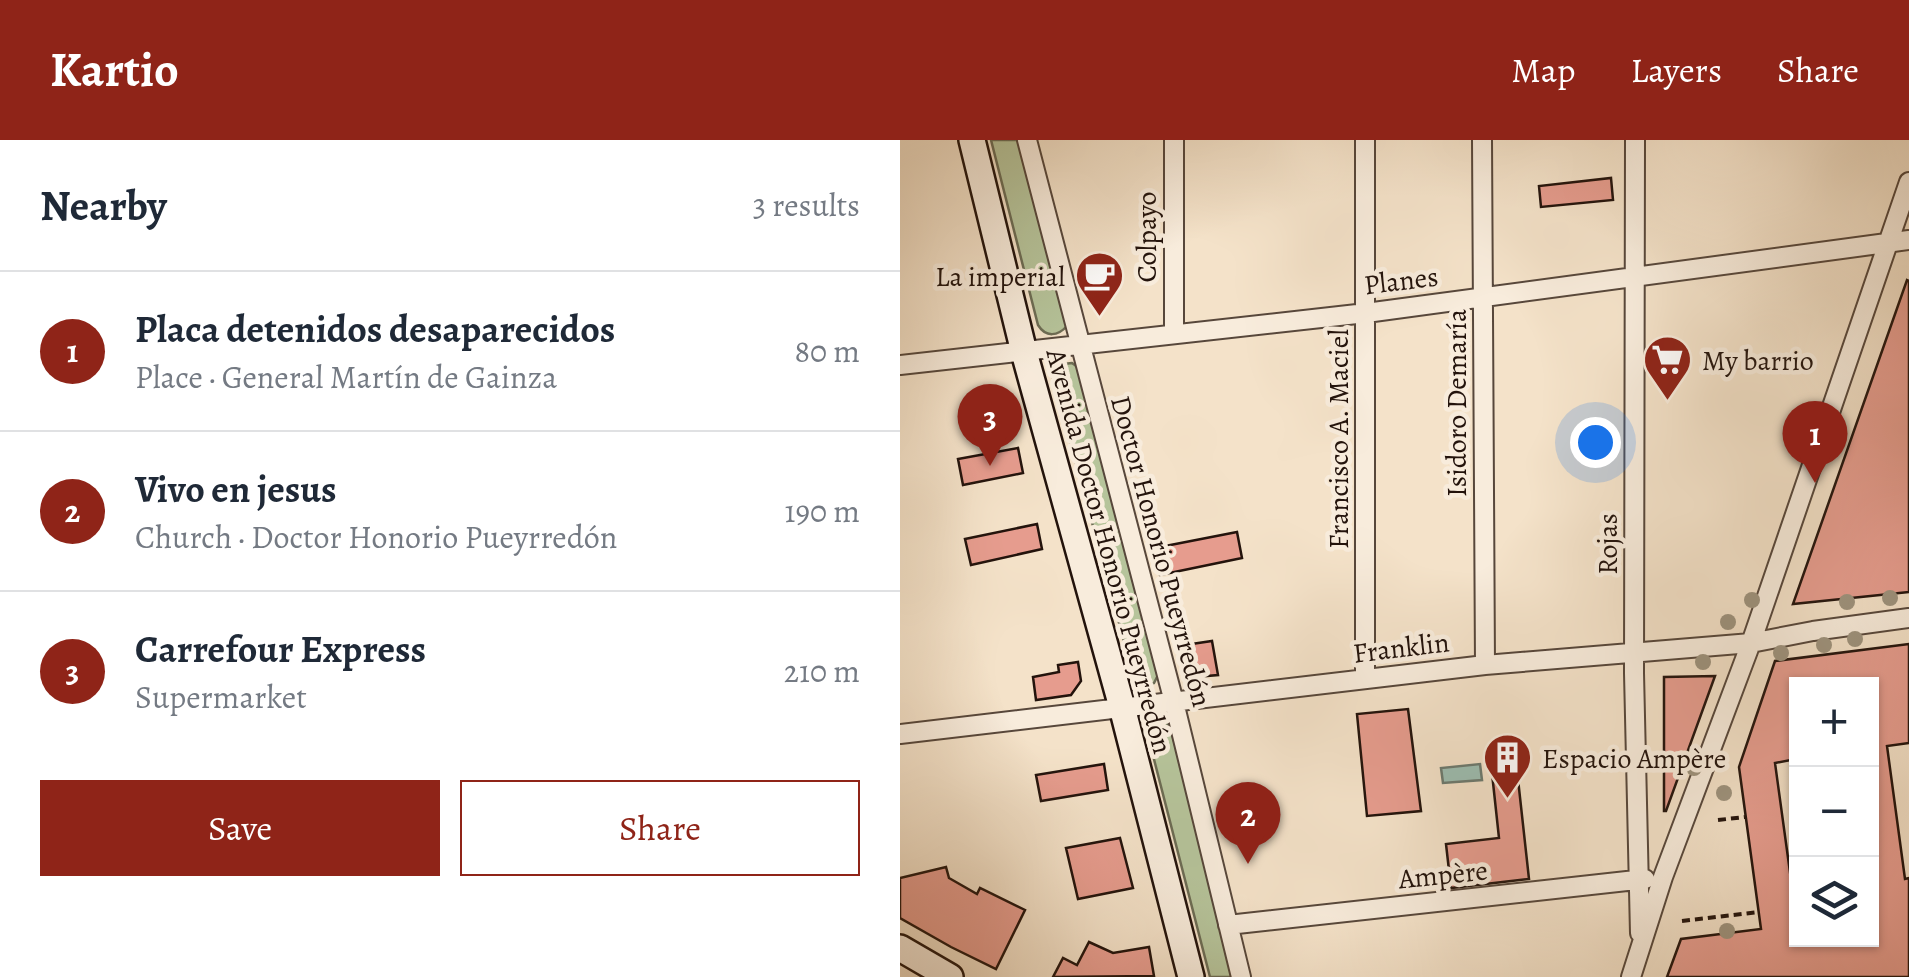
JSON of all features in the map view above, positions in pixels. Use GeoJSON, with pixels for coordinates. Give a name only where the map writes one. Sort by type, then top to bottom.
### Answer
{"type":"FeatureCollection","features":[{"type":"Feature","properties":{"kind":"main road","name":"Avenida Doctor Honorio Pueyrredón"},"geometry":{"type":"LineString","coordinates":[[972,140],[1024,352],[1192,977]]}},
{"type":"Feature","properties":{"kind":"main road"},"geometry":{"type":"LineString","coordinates":[[900,948],[950,977]]}},
{"type":"Feature","properties":{"kind":"street","name":"Doctor Honorio Pueyrredón"},"geometry":{"type":"LineString","coordinates":[[1027,140],[1174,702],[1241,977]]}},
{"type":"Feature","properties":{"kind":"street","name":"Colpayo"},"geometry":{"type":"LineString","coordinates":[[1174,140],[1174,334]]}},
{"type":"Feature","properties":{"kind":"street","name":"Francisco A. Maciel"},"geometry":{"type":"LineString","coordinates":[[1365,140],[1365,679]]}},
{"type":"Feature","properties":{"kind":"street","name":"Isidoro Demaría"},"geometry":{"type":"LineString","coordinates":[[1482,140],[1485,665]]}},
{"type":"Feature","properties":{"kind":"street","name":"Rojas"},"geometry":{"type":"LineString","coordinates":[[1635,140],[1634,652],[1641,949]]}},
{"type":"Feature","properties":{"kind":"street"},"geometry":{"type":"LineString","coordinates":[[1632,977],[1663,877],[1751,643],[1909,182]]}},
{"type":"Feature","properties":{"kind":"street","name":"Planes"},"geometry":{"type":"LineString","coordinates":[[900,366],[1366,313],[1909,240]]}},
{"type":"Feature","properties":{"kind":"street","name":"Franklin"},"geometry":{"type":"LineString","coordinates":[[900,734],[1485,665],[1751,643],[1909,618]]}},
{"type":"Feature","properties":{"kind":"street","name":"Ampère"},"geometry":{"type":"LineString","coordinates":[[1228,926],[1663,877]]}},
{"type":"Feature","properties":{"kind":"path"},"geometry":{"type":"LineString","coordinates":[[1718,820],[1746,817]]}},
{"type":"Feature","properties":{"kind":"path"},"geometry":{"type":"LineString","coordinates":[[1682,921],[1759,912]]}},
{"type":"Feature","properties":{"kind":"green space"},"geometry":{"type":"Polygon","coordinates":[[[991,140],[1022,140],[1067,326],[1056,334],[1048,334],[1038,325],[991,140]]]}},
{"type":"Feature","properties":{"kind":"green space"},"geometry":{"type":"Polygon","coordinates":[[[1072,363],[1079,368],[1158,675],[1149,685],[1135,682],[1053,378],[1059,367],[1072,363]]]}},
{"type":"Feature","properties":{"kind":"green space"},"geometry":{"type":"Polygon","coordinates":[[[1155,720],[1170,726],[1236,977],[1210,977],[1148,736],[1155,720]]]}},
{"type":"Feature","properties":{"kind":"water"},"geometry":{"type":"Polygon","coordinates":[[[1480,764],[1482,780],[1443,783],[1441,768],[1480,764]]]}},
{"type":"Feature","properties":{"kind":"building"},"geometry":{"type":"Polygon","coordinates":[[[1611,178],[1613,200],[1541,207],[1539,186],[1611,178]]]}},
{"type":"Feature","properties":{"kind":"building"},"geometry":{"type":"Polygon","coordinates":[[[1907,280],[1909,592],[1793,604],[1907,280]]]}},
{"type":"Feature","properties":{"kind":"building"},"geometry":{"type":"Polygon","coordinates":[[[1018,448],[1023,473],[963,485],[958,459],[1018,448]]]}},
{"type":"Feature","properties":{"kind":"building"},"geometry":{"type":"Polygon","coordinates":[[[1037,524],[1042,549],[971,565],[965,539],[1037,524]]]}},
{"type":"Feature","properties":{"kind":"building"},"geometry":{"type":"Polygon","coordinates":[[[1237,532],[1242,558],[1160,575],[1155,548],[1237,532]]]}},
{"type":"Feature","properties":{"kind":"building"},"geometry":{"type":"Polygon","coordinates":[[[1212,641],[1218,675],[1195,677],[1184,672],[1178,646],[1212,641]]]}},
{"type":"Feature","properties":{"kind":"building"},"geometry":{"type":"Polygon","coordinates":[[[1909,644],[1909,743],[1887,746],[1905,879],[1909,878],[1909,977],[1667,977],[1681,939],[1761,929],[1739,767],[1775,661],[1909,644]]]}},
{"type":"Feature","properties":{"kind":"building"},"geometry":{"type":"Polygon","coordinates":[[[1078,662],[1081,681],[1071,695],[1036,700],[1033,677],[1059,672],[1058,665],[1078,662]]]}},
{"type":"Feature","properties":{"kind":"building"},"geometry":{"type":"Polygon","coordinates":[[[1715,676],[1666,811],[1664,811],[1664,677],[1715,676]]]}},
{"type":"Feature","properties":{"kind":"building"},"geometry":{"type":"Polygon","coordinates":[[[1408,709],[1421,811],[1367,816],[1357,714],[1408,709]]]}},
{"type":"Feature","properties":{"kind":"building","name":"Espacio Ampère"},"geometry":{"type":"Polygon","coordinates":[[[1516,761],[1529,879],[1451,888],[1446,844],[1499,838],[1491,764],[1516,761]]]}},
{"type":"Feature","properties":{"kind":"building"},"geometry":{"type":"Polygon","coordinates":[[[1104,764],[1108,790],[1041,801],[1036,775],[1104,764]]]}},
{"type":"Feature","properties":{"kind":"building"},"geometry":{"type":"Polygon","coordinates":[[[1120,838],[1133,888],[1078,899],[1066,848],[1120,838]]]}},
{"type":"Feature","properties":{"kind":"building"},"geometry":{"type":"Polygon","coordinates":[[[946,867],[949,878],[977,894],[980,888],[1025,910],[996,969],[900,918],[900,878],[946,867]]]}},
{"type":"Feature","properties":{"kind":"building"},"geometry":{"type":"Polygon","coordinates":[[[1089,942],[1113,953],[1149,947],[1154,976],[1053,977],[1063,958],[1077,965],[1089,942]]]}},
{"type":"Feature","properties":{"kind":"place","name":"La imperial"},"geometry":{"type":"Point","coordinates":[1100,318]}},
{"type":"Feature","properties":{"kind":"place","name":"My barrio"},"geometry":{"type":"Point","coordinates":[1667,402]}},
{"type":"Feature","properties":{"kind":"place","name":"Carrefour Express"},"geometry":{"type":"Point","coordinates":[990,466]}},
{"type":"Feature","properties":{"kind":"place","name":"Placa detenidos desaparecidos"},"geometry":{"type":"Point","coordinates":[1815,483]}},
{"type":"Feature","properties":{"kind":"place","name":"Espacio Ampère"},"geometry":{"type":"Point","coordinates":[1507,800]}},
{"type":"Feature","properties":{"kind":"place","name":"Vivo en jesus"},"geometry":{"type":"Point","coordinates":[1248,864]}}]}
